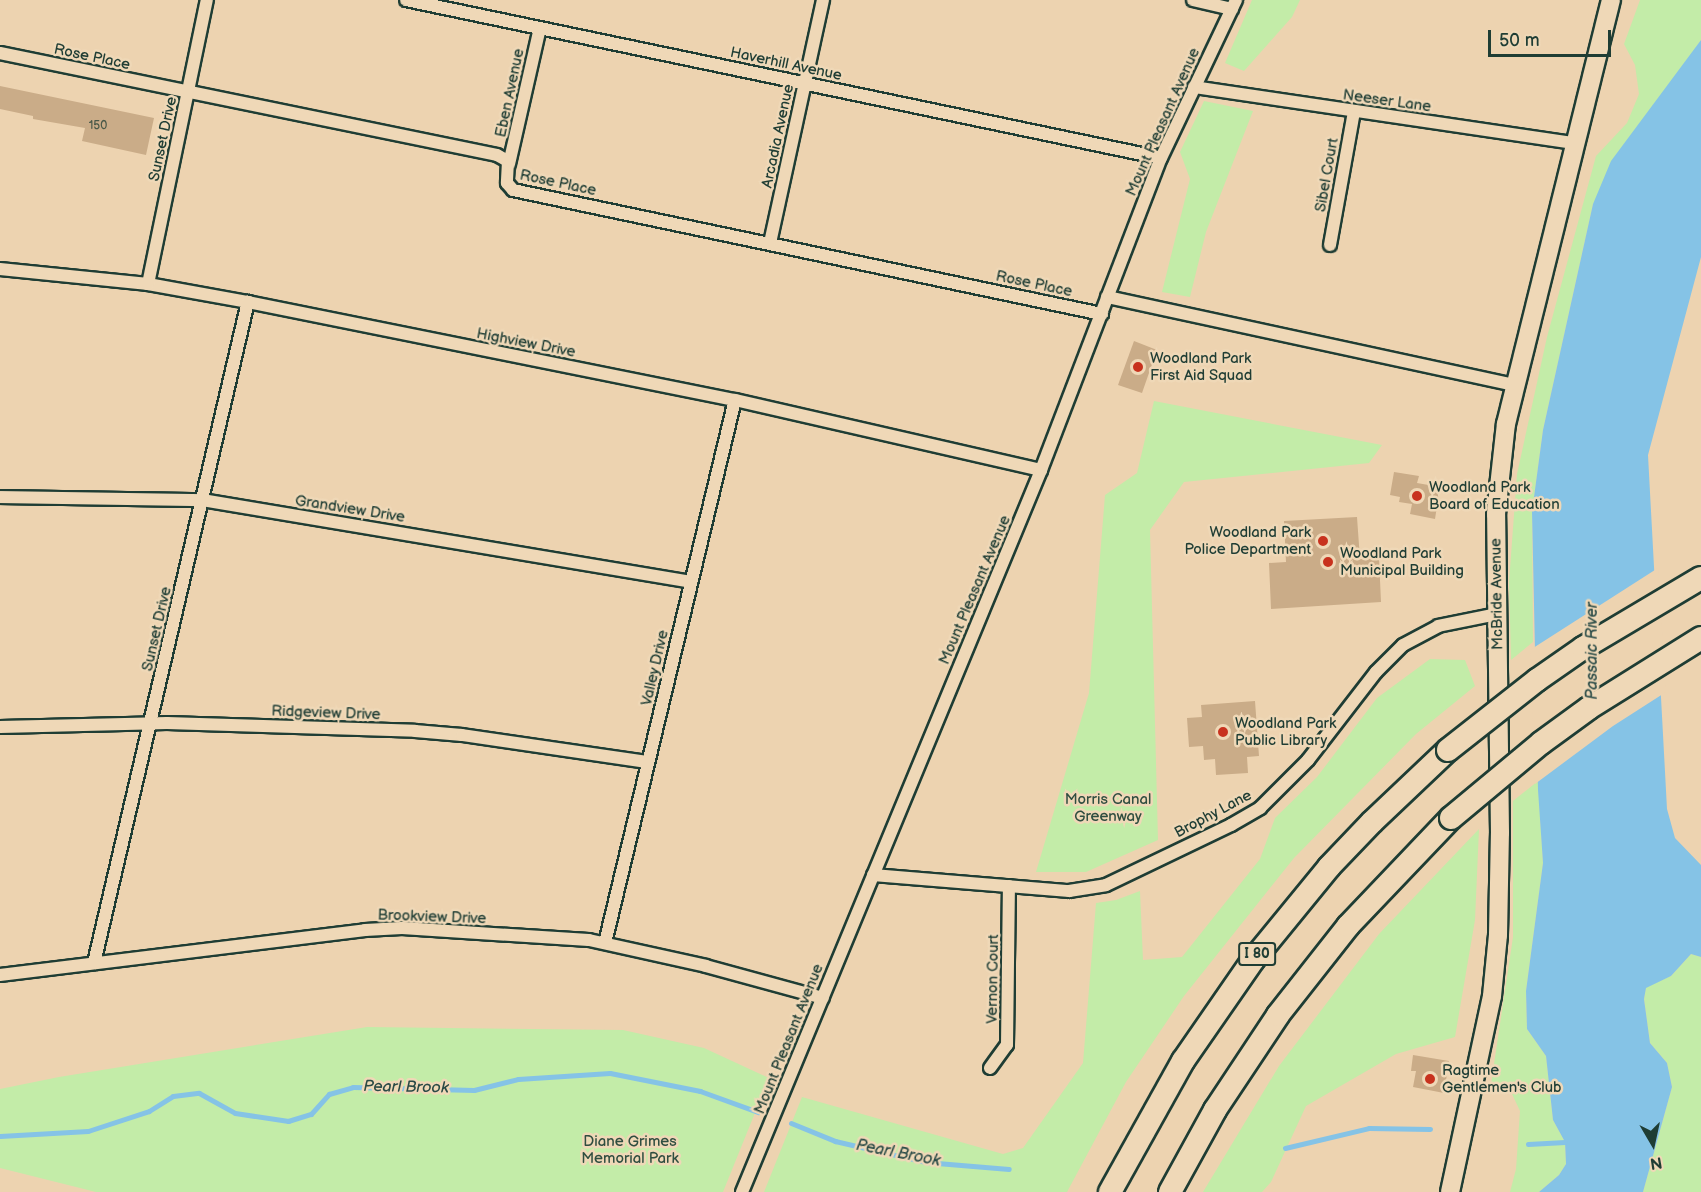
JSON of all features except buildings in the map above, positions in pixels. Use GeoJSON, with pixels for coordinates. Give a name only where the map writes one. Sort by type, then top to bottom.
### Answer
{"type":"FeatureCollection","features":[{"type":"Feature","properties":{"kind":"highway","name":"I 80"},"geometry":{"type":"LineString","coordinates":[[1110,1192],[1183,1061],[1253,960],[1329,867],[1372,822],[1448,750],[1510,701],[1583,648],[1701,578]]}},
{"type":"Feature","properties":{"kind":"highway"},"geometry":{"type":"LineString","coordinates":[[1170,1192],[1215,1110],[1291,997],[1348,926],[1451,818],[1504,772],[1589,708],[1701,638]]}},
{"type":"Feature","properties":{"kind":"main road","name":"McBride Avenue"},"geometry":{"type":"LineString","coordinates":[[1450,1192],[1492,996],[1498,934],[1496,514],[1506,424],[1612,1]]}},
{"type":"Feature","properties":{"kind":"street","name":"Sunset Drive"},"geometry":{"type":"LineString","coordinates":[[148,284],[207,0]]}},
{"type":"Feature","properties":{"kind":"street","name":"Haverhill Avenue"},"geometry":{"type":"LineString","coordinates":[[406,0],[1161,158]]}},
{"type":"Feature","properties":{"kind":"street","name":"Arcadia Avenue"},"geometry":{"type":"LineString","coordinates":[[770,243],[823,0]]}},
{"type":"Feature","properties":{"kind":"street"},"geometry":{"type":"LineString","coordinates":[[1193,0],[1234,4]]}},
{"type":"Feature","properties":{"kind":"street","name":"Mount Pleasant Avenue"},"geometry":{"type":"LineString","coordinates":[[742,1192],[1041,470],[1161,158],[1234,4]]}},
{"type":"Feature","properties":{"kind":"street","name":"Eben Avenue"},"geometry":{"type":"LineString","coordinates":[[509,164],[540,28]]}},
{"type":"Feature","properties":{"kind":"street","name":"Rose Place"},"geometry":{"type":"LineString","coordinates":[[0,53],[497,155],[509,164],[507,183],[513,190],[1102,314]]}},
{"type":"Feature","properties":{"kind":"street","name":"Neeser Lane"},"geometry":{"type":"LineString","coordinates":[[1194,87],[1575,143]]}},
{"type":"Feature","properties":{"kind":"street","name":"Sibel Court"},"geometry":{"type":"LineString","coordinates":[[1330,245],[1354,111]]}},
{"type":"Feature","properties":{"kind":"street","name":"Highview Drive"},"geometry":{"type":"LineString","coordinates":[[0,268],[148,284],[248,302],[735,400],[1041,470]]}},
{"type":"Feature","properties":{"kind":"street"},"geometry":{"type":"LineString","coordinates":[[1107,297],[1514,385]]}},
{"type":"Feature","properties":{"kind":"street","name":"Sunset Drive"},"geometry":{"type":"LineString","coordinates":[[94,963],[248,302]]}},
{"type":"Feature","properties":{"kind":"street","name":"Valley Drive"},"geometry":{"type":"LineString","coordinates":[[605,943],[735,400]]}},
{"type":"Feature","properties":{"kind":"street","name":"Grandview Drive"},"geometry":{"type":"LineString","coordinates":[[0,497],[202,500],[692,582]]}},
{"type":"Feature","properties":{"kind":"street","name":"Brophy Lane"},"geometry":{"type":"LineString","coordinates":[[873,874],[1069,891],[1106,885],[1231,825],[1260,808],[1292,778],[1323,742],[1376,672],[1403,645],[1438,626],[1497,614]]}},
{"type":"Feature","properties":{"kind":"street","name":"Ridgeview Drive"},"geometry":{"type":"LineString","coordinates":[[0,727],[150,723],[450,734],[648,762]]}},
{"type":"Feature","properties":{"kind":"street","name":"Vernon Court"},"geometry":{"type":"LineString","coordinates":[[990,1068],[1007,1045],[1009,886]]}},
{"type":"Feature","properties":{"kind":"street","name":"Brookview Drive"},"geometry":{"type":"LineString","coordinates":[[0,975],[365,930],[402,928],[605,943],[706,966],[822,998]]}},
{"type":"Feature","properties":{"kind":"green space"},"geometry":{"type":"Polygon","coordinates":[[[1252,0],[1300,0],[1292,17],[1244,71],[1225,63],[1252,0]]]}},
{"type":"Feature","properties":{"kind":"green space"},"geometry":{"type":"Polygon","coordinates":[[[1640,0],[1701,0],[1701,40],[1593,204],[1543,430],[1532,512],[1533,642],[1511,660],[1509,582],[1517,474],[1547,337],[1596,156],[1627,123],[1639,94],[1635,65],[1624,44],[1640,0]]]}},
{"type":"Feature","properties":{"kind":"green space"},"geometry":{"type":"Polygon","coordinates":[[[1204,101],[1253,111],[1206,232],[1190,297],[1162,292],[1190,179],[1180,152],[1204,101]]]}},
{"type":"Feature","properties":{"kind":"green space","name":"Morris Canal Greenway"},"geometry":{"type":"Polygon","coordinates":[[[1154,401],[1382,445],[1369,463],[1184,482],[1150,530],[1158,840],[1086,872],[1036,872],[1089,693],[1105,495],[1137,473],[1154,401]]]}},
{"type":"Feature","properties":{"kind":"green space"},"geometry":{"type":"Polygon","coordinates":[[[1430,659],[1465,660],[1475,686],[1416,734],[1294,858],[1184,996],[1126,1082],[1067,1192],[764,1192],[802,1097],[1003,1154],[1023,1148],[1083,1063],[1096,903],[1116,900],[1140,891],[1143,960],[1182,957],[1260,859],[1275,818],[1317,777],[1377,698],[1430,659]]]}},
{"type":"Feature","properties":{"kind":"green space"},"geometry":{"type":"Polygon","coordinates":[[[1538,781],[1543,863],[1526,991],[1527,1029],[1546,1056],[1553,1120],[1565,1142],[1566,1164],[1559,1175],[1539,1192],[1510,1192],[1516,1169],[1520,1111],[1512,1094],[1491,1084],[1513,937],[1513,801],[1538,781]]]}},
{"type":"Feature","properties":{"kind":"green space"},"geometry":{"type":"Polygon","coordinates":[[[1479,829],[1475,920],[1455,1037],[1396,1054],[1306,1106],[1271,1182],[1262,1192],[1203,1192],[1279,1066],[1379,934],[1479,829]]]}},
{"type":"Feature","properties":{"kind":"green space"},"geometry":{"type":"Polygon","coordinates":[[[1691,954],[1701,957],[1701,1192],[1643,1192],[1672,1087],[1667,1063],[1650,1043],[1644,999],[1646,987],[1671,976],[1691,954]]]}},
{"type":"Feature","properties":{"kind":"green space","name":"Diane Grimes Memorial Park"},"geometry":{"type":"Polygon","coordinates":[[[367,1027],[623,1030],[704,1048],[769,1078],[723,1192],[96,1192],[0,1168],[0,1089],[59,1077],[367,1027]]]}},
{"type":"Feature","properties":{"kind":"water","name":"Passaic River"},"geometry":{"type":"Polygon","coordinates":[[[1701,40],[1701,257],[1648,455],[1667,809],[1675,838],[1701,865],[1701,957],[1691,954],[1671,976],[1646,988],[1644,999],[1650,1043],[1667,1063],[1672,1087],[1643,1192],[1539,1192],[1559,1175],[1566,1164],[1565,1142],[1553,1120],[1546,1056],[1527,1029],[1526,991],[1543,863],[1538,790],[1532,512],[1543,430],[1593,204],[1611,161],[1701,40]]]}},
{"type":"Feature","properties":{"kind":"pier"},"geometry":{"type":"Polygon","coordinates":[[[1658,568],[1666,692],[1613,726],[1535,784],[1530,650],[1658,568]]]}},
{"type":"Feature","properties":{"kind":"waterway","name":"Pearl Brook"},"geometry":{"type":"LineString","coordinates":[[0,1136],[88,1131],[149,1111],[173,1096],[199,1093],[235,1113],[288,1121],[311,1114],[329,1094],[353,1087],[474,1090],[518,1079],[610,1073],[700,1091],[758,1112]]}},
{"type":"Feature","properties":{"kind":"waterway","name":"Pearl Brook"},"geometry":{"type":"LineString","coordinates":[[791,1123],[835,1141],[925,1162],[1009,1169]]}},
{"type":"Feature","properties":{"kind":"waterway","name":"Pearl Brook"},"geometry":{"type":"LineString","coordinates":[[1285,1148],[1369,1128],[1430,1129]]}},
{"type":"Feature","properties":{"kind":"waterway","name":"Pearl Brook"},"geometry":{"type":"LineString","coordinates":[[1528,1144],[1565,1142]]}},
{"type":"Feature","properties":{"kind":"place","name":"Woodland Park First Aid Squad"},"geometry":{"type":"Point","coordinates":[1138,367]}},
{"type":"Feature","properties":{"kind":"place","name":"Woodland Park Board of Education"},"geometry":{"type":"Point","coordinates":[1417,496]}},
{"type":"Feature","properties":{"kind":"place","name":"Woodland Park Police Department"},"geometry":{"type":"Point","coordinates":[1323,541]}},
{"type":"Feature","properties":{"kind":"place","name":"Woodland Park Municipal Building"},"geometry":{"type":"Point","coordinates":[1328,562]}},
{"type":"Feature","properties":{"kind":"place","name":"Woodland Park Public Library"},"geometry":{"type":"Point","coordinates":[1223,732]}},
{"type":"Feature","properties":{"kind":"place","name":"Ragtime Gentlemen's Club"},"geometry":{"type":"Point","coordinates":[1430,1079]}}]}
